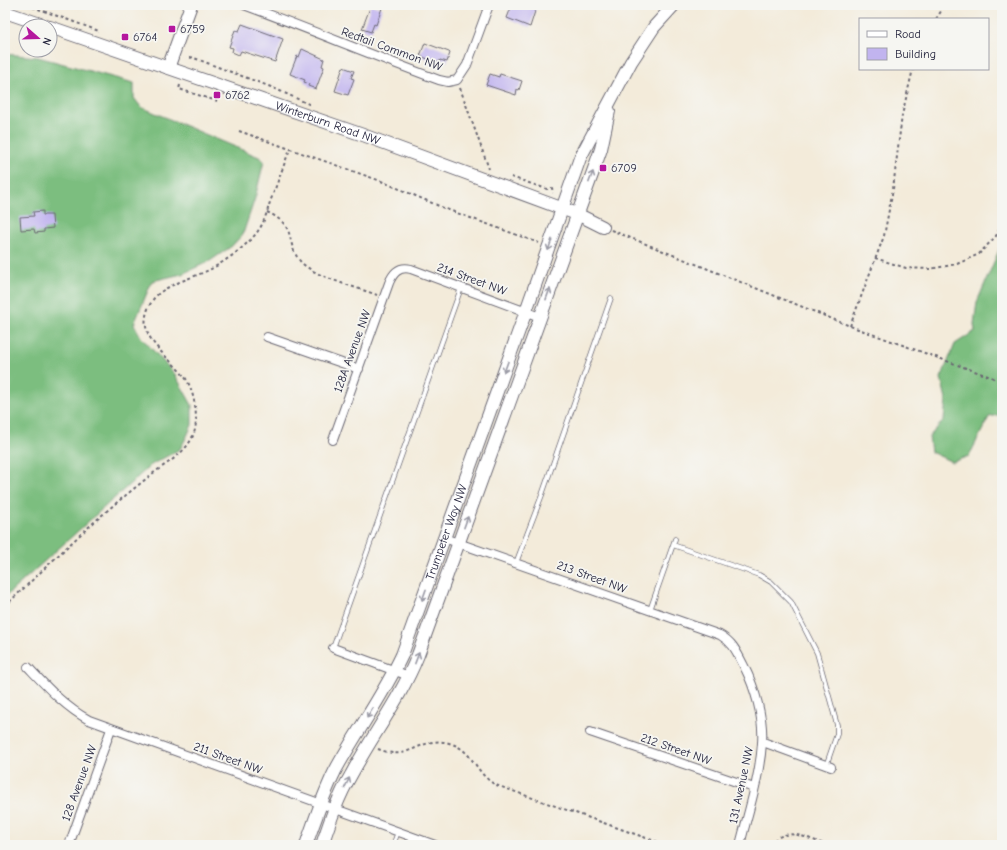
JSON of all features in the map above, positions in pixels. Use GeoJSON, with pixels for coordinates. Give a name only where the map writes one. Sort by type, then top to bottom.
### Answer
{"type":"FeatureCollection","features":[{"type":"Feature","properties":{"kind":"street"},"geometry":{"type":"LineString","coordinates":[[168,68],[191,5]]}},
{"type":"Feature","properties":{"kind":"street","name":"Redtail Common NW"},"geometry":{"type":"LineString","coordinates":[[244,5],[288,21],[368,54],[439,80],[448,82],[457,80]]}},
{"type":"Feature","properties":{"kind":"street"},"geometry":{"type":"LineString","coordinates":[[457,80],[467,65],[489,5]]}},
{"type":"Feature","properties":{"kind":"street"},"geometry":{"type":"LineString","coordinates":[[613,95],[631,62],[654,27],[674,5]]}},
{"type":"Feature","properties":{"kind":"street"},"geometry":{"type":"LineString","coordinates":[[5,12],[23,18]]}},
{"type":"Feature","properties":{"kind":"street","name":"Winterburn Road NW"},"geometry":{"type":"LineString","coordinates":[[58,30],[363,135],[563,208],[603,227]]}},
{"type":"Feature","properties":{"kind":"street","name":"Trumpeter Way NW"},"geometry":{"type":"LineString","coordinates":[[306,845],[320,804],[343,758],[395,670],[408,640],[583,151],[613,95]]}},
{"type":"Feature","properties":{"kind":"street","name":"Trumpeter Way NW"},"geometry":{"type":"LineString","coordinates":[[322,845],[335,809],[356,766],[409,676],[418,655],[600,149],[613,95]]}},
{"type":"Feature","properties":{"kind":"street","name":"214 Street NW"},"geometry":{"type":"LineString","coordinates":[[396,271],[406,268],[540,317]]}},
{"type":"Feature","properties":{"kind":"street","name":"128A Avenue NW"},"geometry":{"type":"LineString","coordinates":[[333,440],[391,278],[396,271]]}},
{"type":"Feature","properties":{"kind":"street"},"geometry":{"type":"LineString","coordinates":[[267,337],[358,369]]}},
{"type":"Feature","properties":{"kind":"street","name":"213 Street NW"},"geometry":{"type":"LineString","coordinates":[[444,538],[720,635],[730,641]]}},
{"type":"Feature","properties":{"kind":"street","name":"131 Avenue NW"},"geometry":{"type":"LineString","coordinates":[[730,641],[749,676],[756,697],[761,721],[762,742],[754,788],[740,845]]}},
{"type":"Feature","properties":{"kind":"street"},"geometry":{"type":"LineString","coordinates":[[332,648],[409,676]]}},
{"type":"Feature","properties":{"kind":"street","name":"211 Street NW"},"geometry":{"type":"LineString","coordinates":[[28,667],[51,691],[76,713],[89,720],[435,845]]}},
{"type":"Feature","properties":{"kind":"street","name":"128 Avenue NW"},"geometry":{"type":"LineString","coordinates":[[69,845],[111,729]]}},
{"type":"Feature","properties":{"kind":"street","name":"212 Street NW"},"geometry":{"type":"LineString","coordinates":[[590,732],[754,788]]}},
{"type":"Feature","properties":{"kind":"street"},"geometry":{"type":"LineString","coordinates":[[762,742],[828,766]]}},
{"type":"Feature","properties":{"kind":"lane"},"geometry":{"type":"LineString","coordinates":[[332,648],[461,288]]}},
{"type":"Feature","properties":{"kind":"lane"},"geometry":{"type":"LineString","coordinates":[[516,563],[542,495],[611,298]]}},
{"type":"Feature","properties":{"kind":"lane"},"geometry":{"type":"LineString","coordinates":[[650,610],[675,539]]}},
{"type":"Feature","properties":{"kind":"lane"},"geometry":{"type":"LineString","coordinates":[[673,545],[759,575],[771,582],[791,602],[817,653],[837,725],[837,734],[828,766]]}},
{"type":"Feature","properties":{"kind":"lane"},"geometry":{"type":"LineString","coordinates":[[393,845],[398,832]]}},
{"type":"Feature","properties":{"kind":"path"},"geometry":{"type":"LineString","coordinates":[[26,5],[105,33]]}},
{"type":"Feature","properties":{"kind":"path"},"geometry":{"type":"LineString","coordinates":[[937,18],[945,5]]}},
{"type":"Feature","properties":{"kind":"path"},"geometry":{"type":"LineString","coordinates":[[850,326],[884,236],[893,189],[902,115],[913,70]]}},
{"type":"Feature","properties":{"kind":"path"},"geometry":{"type":"LineString","coordinates":[[457,80],[489,169]]}},
{"type":"Feature","properties":{"kind":"path"},"geometry":{"type":"LineString","coordinates":[[180,85],[179,89],[217,101]]}},
{"type":"Feature","properties":{"kind":"path"},"geometry":{"type":"LineString","coordinates":[[240,131],[381,181],[446,209],[539,243]]}},
{"type":"Feature","properties":{"kind":"path"},"geometry":{"type":"LineString","coordinates":[[5,606],[100,516],[173,460],[189,444],[196,423],[196,411],[189,384],[186,378],[150,339],[146,330],[146,314],[153,300],[163,291],[210,270],[258,232],[267,212],[290,149]]}},
{"type":"Feature","properties":{"kind":"path"},"geometry":{"type":"LineString","coordinates":[[267,212],[282,220],[290,233],[296,255],[304,265],[312,271],[384,297]]}},
{"type":"Feature","properties":{"kind":"path"},"geometry":{"type":"LineString","coordinates":[[875,258],[906,268],[930,269],[957,264],[979,254],[996,236],[1002,224]]}},
{"type":"Feature","properties":{"kind":"path"},"geometry":{"type":"LineString","coordinates":[[603,227],[850,326],[1002,381]]}},
{"type":"Feature","properties":{"kind":"path"},"geometry":{"type":"LineString","coordinates":[[374,747],[394,753],[404,753],[431,742],[447,742],[467,753],[488,781],[496,785],[666,845]]}},
{"type":"Feature","properties":{"kind":"path"},"geometry":{"type":"LineString","coordinates":[[770,845],[775,838],[788,834],[796,834],[826,845]]}},
{"type":"Feature","properties":{"kind":"green space"},"geometry":{"type":"Polygon","coordinates":[[[5,54],[18,55],[18,58],[42,58],[134,83],[134,98],[141,107],[259,157],[264,161],[255,198],[243,234],[232,246],[210,261],[182,274],[152,281],[134,324],[141,337],[174,373],[192,405],[192,425],[180,449],[151,465],[5,597],[5,54]]]}},
{"type":"Feature","properties":{"kind":"green space"},"geometry":{"type":"Polygon","coordinates":[[[1002,243],[1002,414],[989,417],[969,456],[952,462],[931,452],[929,437],[944,420],[946,399],[941,378],[955,344],[975,331],[974,324],[977,302],[1002,243]]]}},
{"type":"Feature","properties":{"kind":"building"},"geometry":{"type":"Polygon","coordinates":[[[371,5],[382,8],[376,25],[374,24],[371,32],[362,29],[371,5]]]}},
{"type":"Feature","properties":{"kind":"building"},"geometry":{"type":"Polygon","coordinates":[[[512,5],[537,5],[530,27],[507,18],[512,5]]]}},
{"type":"Feature","properties":{"kind":"building"},"geometry":{"type":"Polygon","coordinates":[[[242,24],[283,39],[275,62],[241,51],[239,55],[232,52],[233,48],[229,47],[235,30],[239,31],[242,24]]]}},
{"type":"Feature","properties":{"kind":"building"},"geometry":{"type":"Polygon","coordinates":[[[425,43],[449,52],[447,62],[440,60],[439,63],[420,56],[425,43]]]}},
{"type":"Feature","properties":{"kind":"building"},"geometry":{"type":"Polygon","coordinates":[[[302,49],[324,59],[322,66],[324,67],[316,89],[308,86],[309,84],[304,82],[305,80],[290,74],[297,56],[299,57],[302,49]]]}},
{"type":"Feature","properties":{"kind":"building"},"geometry":{"type":"Polygon","coordinates":[[[343,67],[354,71],[351,78],[354,79],[348,95],[335,91],[343,67]]]}},
{"type":"Feature","properties":{"kind":"building"},"geometry":{"type":"Polygon","coordinates":[[[490,74],[499,77],[500,74],[522,81],[519,90],[517,89],[516,95],[486,85],[490,74]]]}},
{"type":"Feature","properties":{"kind":"building"},"geometry":{"type":"Polygon","coordinates":[[[43,211],[43,215],[52,215],[53,228],[44,229],[44,232],[35,233],[34,229],[21,230],[20,217],[34,216],[33,212],[43,211]]]}},
{"type":"Feature","properties":{"kind":"place","name":"6759"},"geometry":{"type":"Point","coordinates":[172,29]}},
{"type":"Feature","properties":{"kind":"place","name":"6764"},"geometry":{"type":"Point","coordinates":[125,37]}},
{"type":"Feature","properties":{"kind":"place","name":"6762"},"geometry":{"type":"Point","coordinates":[217,95]}},
{"type":"Feature","properties":{"kind":"place","name":"6709"},"geometry":{"type":"Point","coordinates":[603,168]}}]}
